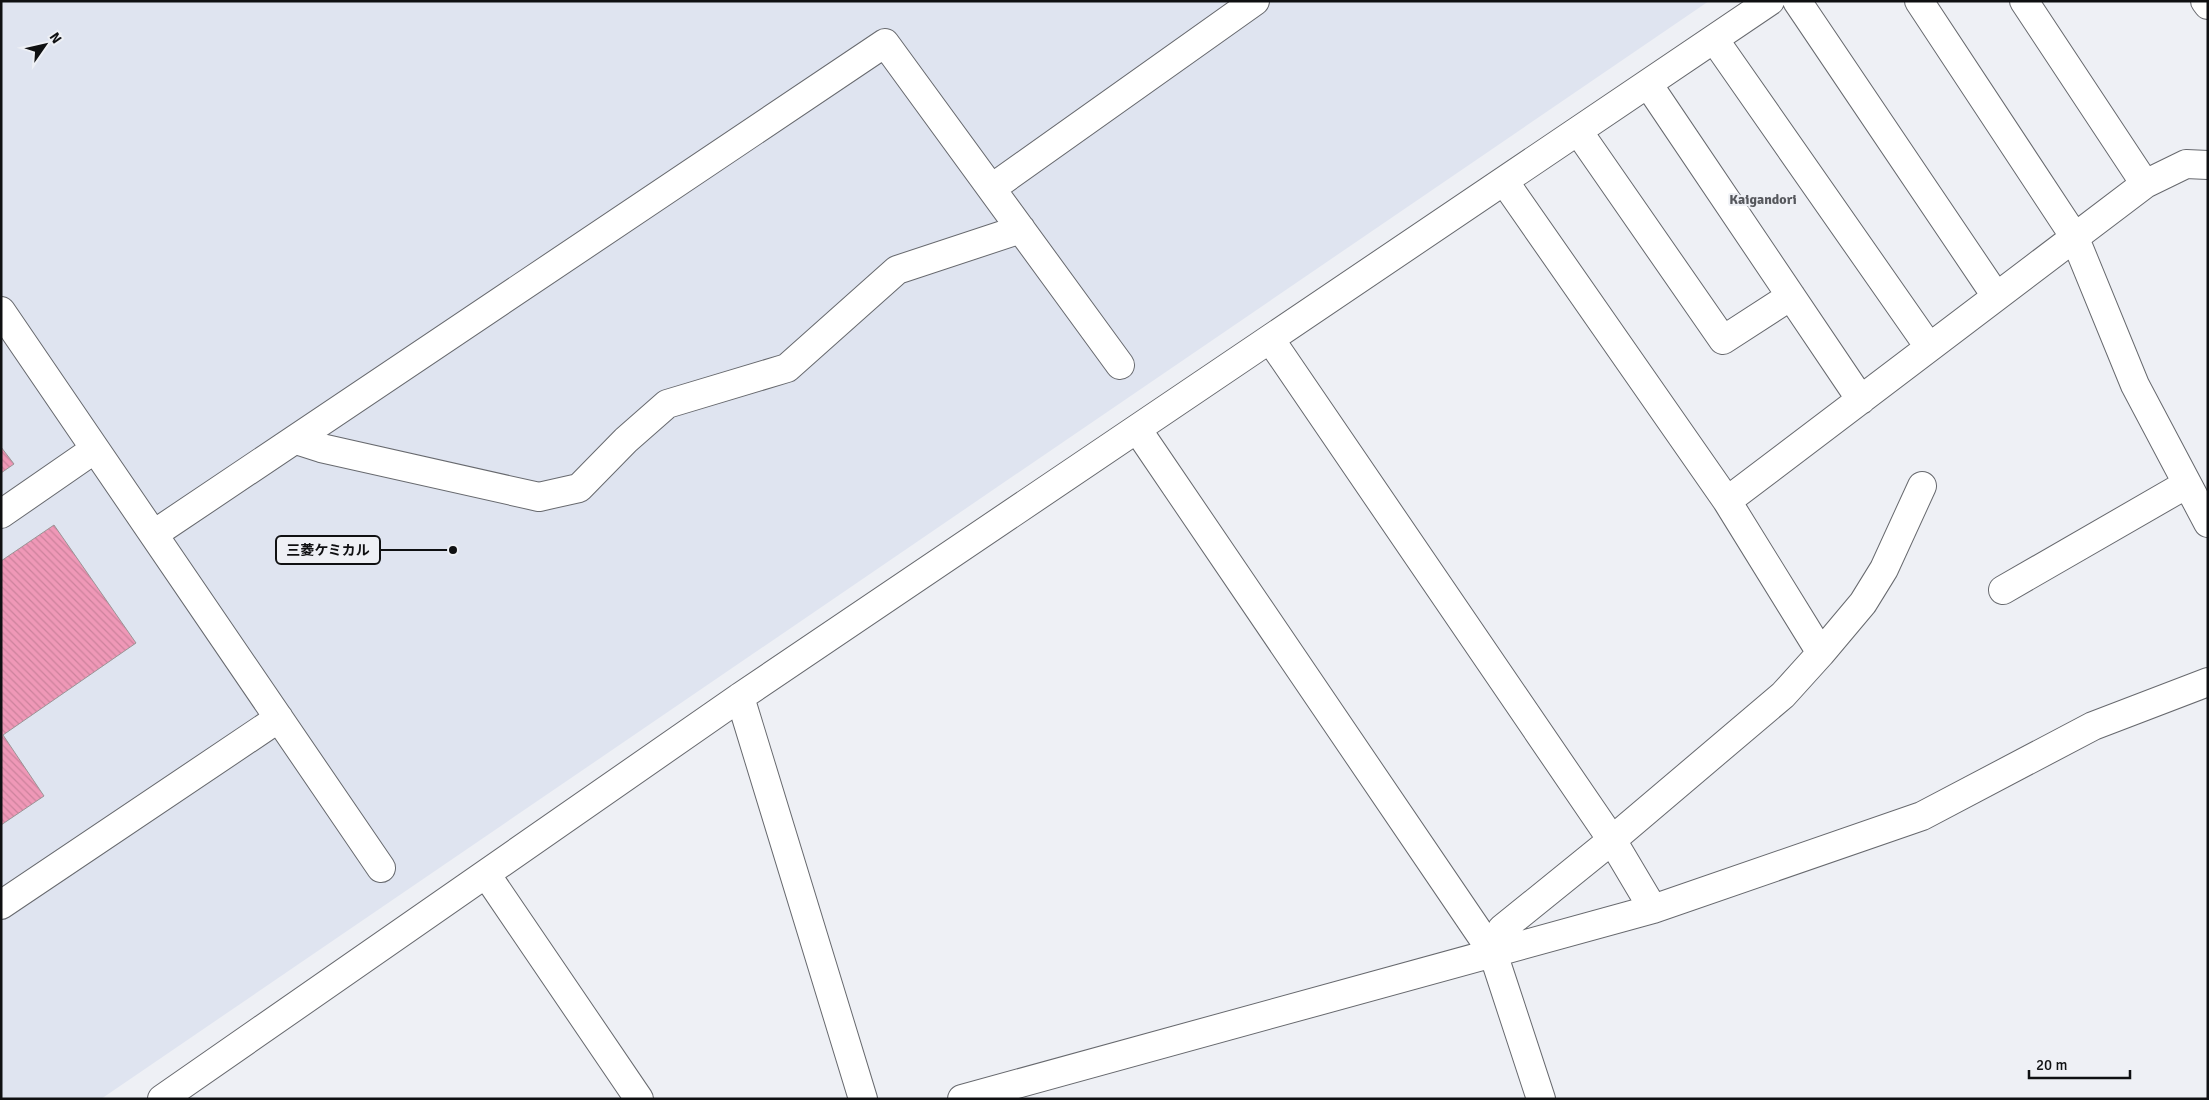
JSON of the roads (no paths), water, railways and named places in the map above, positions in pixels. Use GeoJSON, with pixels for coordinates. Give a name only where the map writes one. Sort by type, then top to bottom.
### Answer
{"type":"FeatureCollection","features":[{"type":"Feature","properties":{"kind":"street"},"geometry":{"type":"LineString","coordinates":[[992,188],[1255,1]]}},
{"type":"Feature","properties":{"kind":"street"},"geometry":{"type":"LineString","coordinates":[[162,1099],[740,697],[1770,1]]}},
{"type":"Feature","properties":{"kind":"street"},"geometry":{"type":"LineString","coordinates":[[1797,1],[1996,296]]}},
{"type":"Feature","properties":{"kind":"street"},"geometry":{"type":"LineString","coordinates":[[1919,1],[2074,236],[2135,385],[2208,523]]}},
{"type":"Feature","properties":{"kind":"street"},"geometry":{"type":"LineString","coordinates":[[2024,1],[2144,184]]}},
{"type":"Feature","properties":{"kind":"street"},"geometry":{"type":"LineString","coordinates":[[2205,1],[2208,5]]}},
{"type":"Feature","properties":{"kind":"street"},"geometry":{"type":"LineString","coordinates":[[1714,40],[1930,347]]}},
{"type":"Feature","properties":{"kind":"street"},"geometry":{"type":"LineString","coordinates":[[154,534],[885,43],[1120,365]]}},
{"type":"Feature","properties":{"kind":"street"},"geometry":{"type":"LineString","coordinates":[[1648,84],[1861,400]]}},
{"type":"Feature","properties":{"kind":"street"},"geometry":{"type":"LineString","coordinates":[[1578,131],[1723,340],[1791,296]]}},
{"type":"Feature","properties":{"kind":"street"},"geometry":{"type":"LineString","coordinates":[[1727,501],[2144,184],[2186,164],[2208,165]]}},
{"type":"Feature","properties":{"kind":"street"},"geometry":{"type":"LineString","coordinates":[[1504,181],[1727,501],[1821,653]]}},
{"type":"Feature","properties":{"kind":"street"},"geometry":{"type":"LineString","coordinates":[[296,440],[321,448],[539,497],[579,488],[626,440],[667,404],[787,368],[897,270],[1021,229]]}},
{"type":"Feature","properties":{"kind":"street"},"geometry":{"type":"LineString","coordinates":[[1,311],[381,868]]}},
{"type":"Feature","properties":{"kind":"street"},"geometry":{"type":"LineString","coordinates":[[1270,338],[1612,840],[1653,910]]}},
{"type":"Feature","properties":{"kind":"street"},"geometry":{"type":"LineString","coordinates":[[1137,429],[1493,953],[1540,1099]]}},
{"type":"Feature","properties":{"kind":"street"},"geometry":{"type":"LineString","coordinates":[[1,514],[95,449]]}},
{"type":"Feature","properties":{"kind":"street"},"geometry":{"type":"LineString","coordinates":[[2003,590],[2187,484]]}},
{"type":"Feature","properties":{"kind":"street"},"geometry":{"type":"LineString","coordinates":[[1493,953],[1502,929],[1612,840],[1783,695],[1863,603],[1884,569],[1922,486]]}},
{"type":"Feature","properties":{"kind":"street"},"geometry":{"type":"LineString","coordinates":[[962,1099],[1653,910],[1922,816],[2093,726],[2208,682]]}},
{"type":"Feature","properties":{"kind":"street"},"geometry":{"type":"LineString","coordinates":[[740,697],[863,1099]]}},
{"type":"Feature","properties":{"kind":"street"},"geometry":{"type":"LineString","coordinates":[[1,905],[279,718]]}},
{"type":"Feature","properties":{"kind":"street"},"geometry":{"type":"LineString","coordinates":[[486,874],[639,1099]]}},
{"type":"Feature","properties":{"kind":"place","name":"三菱ケミカル"},"geometry":{"type":"Point","coordinates":[453,550]}},
{"type":"Feature","properties":{"kind":"district","name":"Kaigandori"},"geometry":{"type":"Point","coordinates":[1763,199]}}]}
